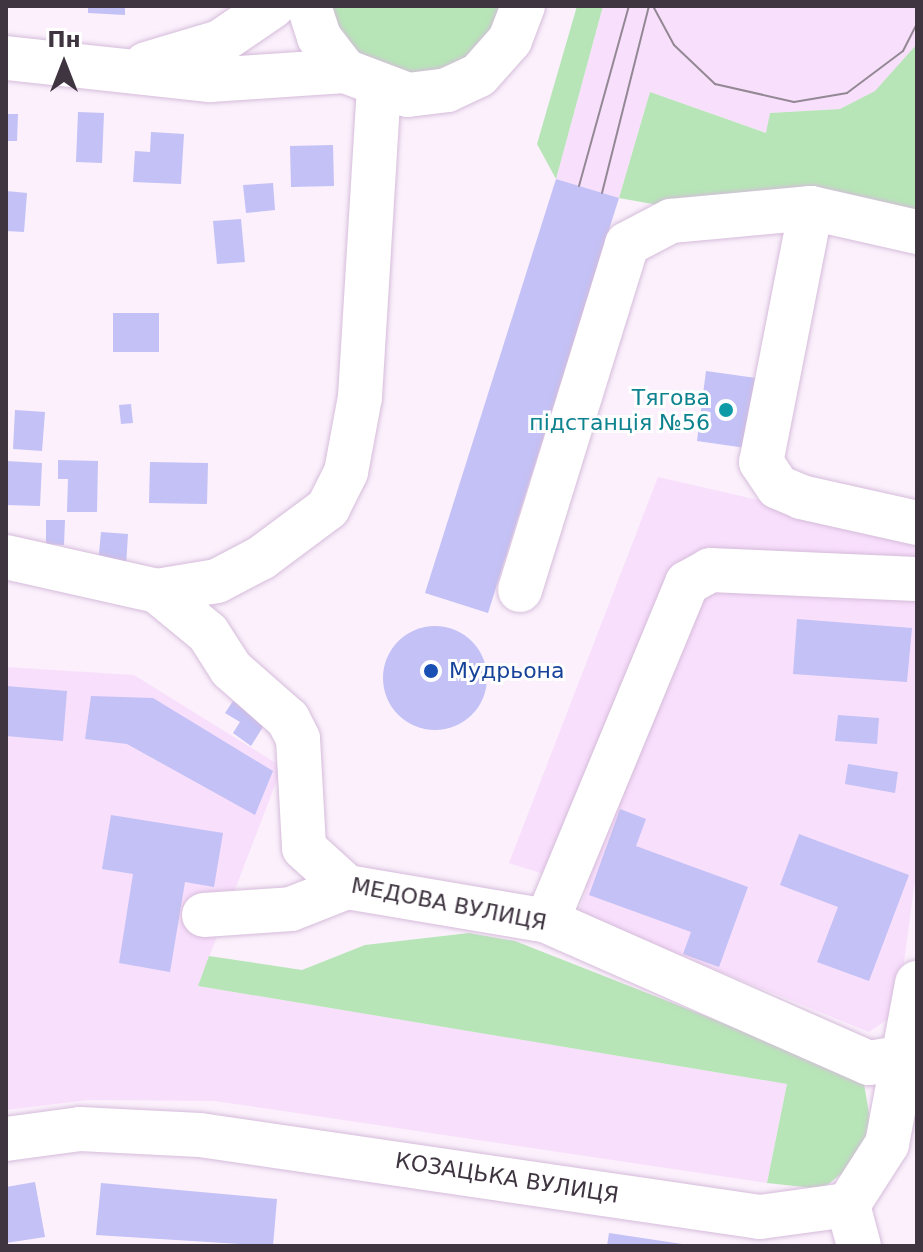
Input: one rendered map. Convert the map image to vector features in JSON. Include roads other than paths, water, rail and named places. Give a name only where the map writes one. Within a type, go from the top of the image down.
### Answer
[{"type":"street","points":[[134,68],[220,42],[273,6]]},
{"type":"street","points":[[157,591],[217,581],[261,558],[328,508],[346,472],[360,397],[362,80],[319,37],[309,6]]},
{"type":"street","points":[[6,58],[134,68],[210,80],[362,80],[424,95],[463,85],[504,51],[523,6]]},
{"type":"street","points":[[520,590],[627,244],[647,228],[671,221],[811,208],[917,232]]},
{"type":"street","points":[[811,208],[761,462],[778,487],[801,497],[917,523]]},
{"type":"street","name":"МЕДОВА ВУЛИЦЯ","points":[[6,557],[118,576],[157,591],[288,719],[298,739],[304,848],[347,887],[547,921],[869,1063],[912,1057]]},
{"type":"street","points":[[547,921],[687,583],[710,570],[917,579]]},
{"type":"street","points":[[204,915],[291,909],[347,887]]},
{"type":"street","points":[[912,1057],[917,983]]},
{"type":"street","name":"КОЗАЦЬКА ВУЛИЦЯ","points":[[6,1139],[80,1129],[200,1135],[760,1217],[853,1226],[887,1144],[912,1057]]},
{"type":"tram line","points":[[579,186],[629,6]]},
{"type":"tram line","points":[[602,193],[649,6]]},
{"type":"tram line","points":[[653,6],[674,45],[715,84],[794,102],[847,93],[903,51],[917,24]]},
{"type":"place","name":"Тягова підстанція №56","points":[[726,410]]},
{"type":"place","name":"Мудрьона","points":[[431,671]]}]
